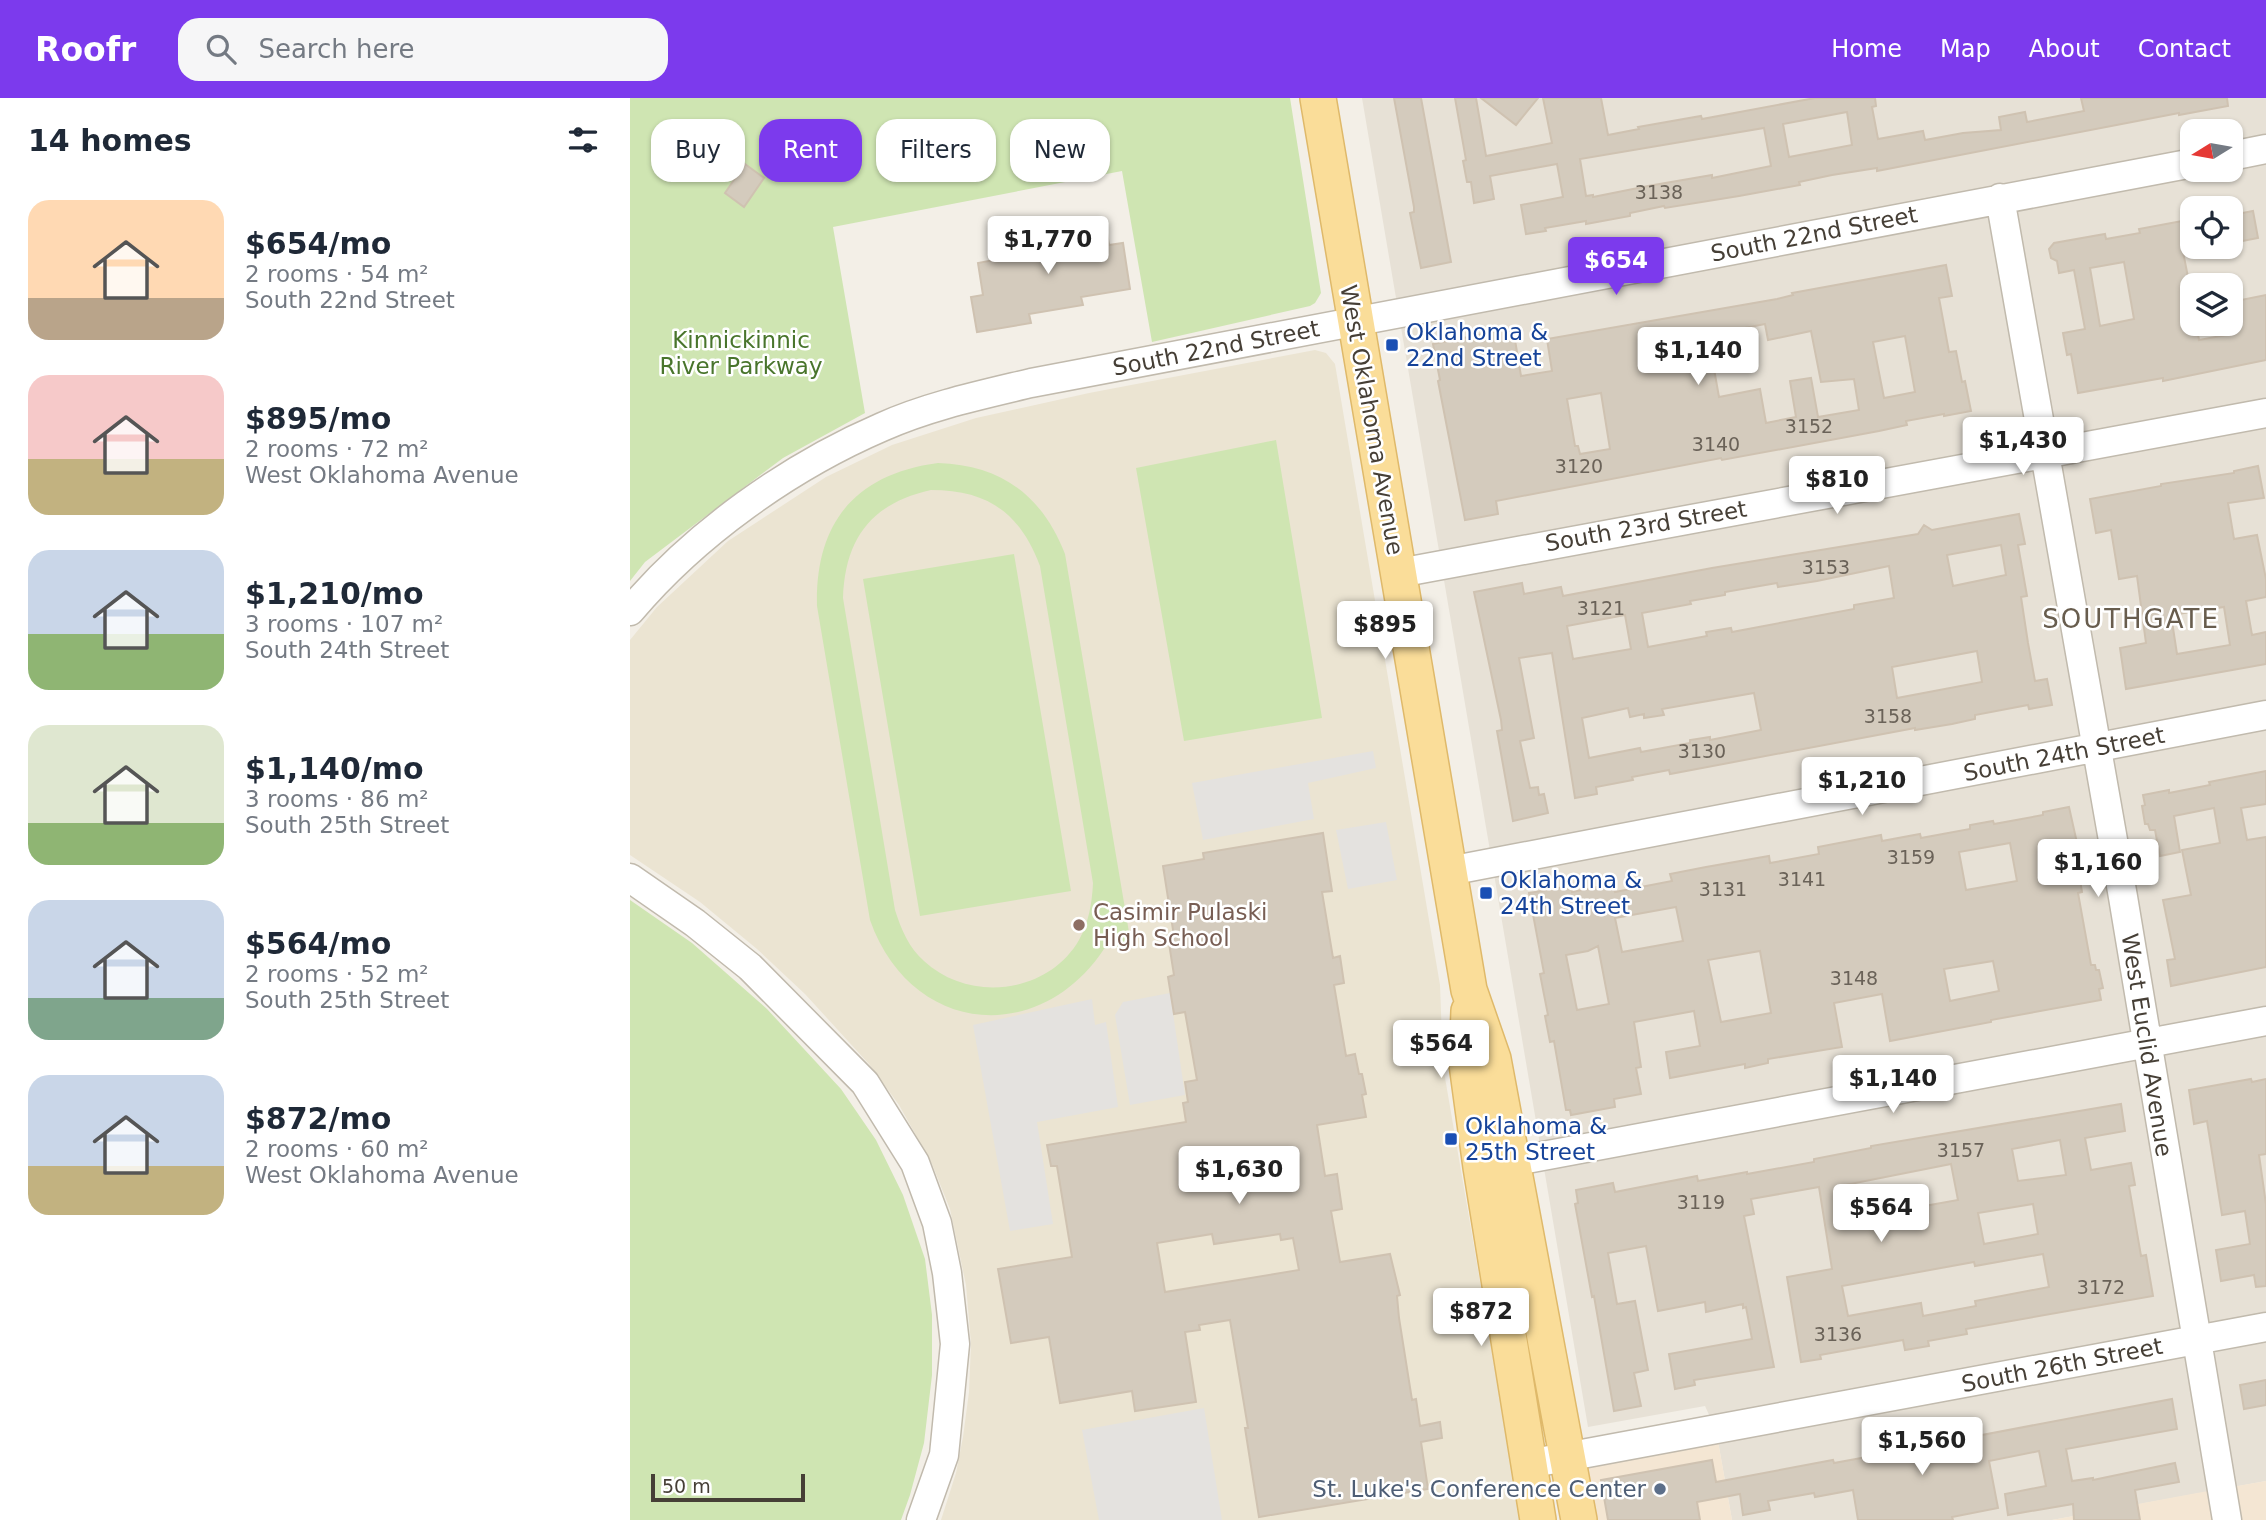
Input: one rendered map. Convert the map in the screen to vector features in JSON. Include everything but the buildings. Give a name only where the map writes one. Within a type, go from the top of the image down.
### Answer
[{"type":"main road","name":"West Oklahoma Avenue","points":[[1318,98],[1469,990],[1467,1065],[1496,1165],[1569,1457],[1580,1520]]},
{"type":"main road","name":"West Oklahoma Avenue","points":[[1496,1165],[1528,1464],[1538,1520]]},
{"type":"street","points":[[2244,153],[2266,149]]},
{"type":"street","name":"South 22nd Street","points":[[630,611],[651,586],[720,523],[815,461],[883,426],[968,398],[1031,383],[2180,165]]},
{"type":"street","name":"West Euclid Avenue","points":[[2000,198],[2227,1520]]},
{"type":"street","name":"South 23rd Street","points":[[1399,573],[2266,413]]},
{"type":"street","name":"South 24th Street","points":[[1449,871],[2266,715]]},
{"type":"street","points":[[630,878],[695,923],[750,967],[865,1083],[915,1163],[937,1223],[947,1273],[955,1344],[944,1455],[921,1520]]},
{"type":"street","points":[[1496,1165],[2266,1021]]},
{"type":"street","name":"South 26th Street","points":[[1528,1464],[2266,1327]]},
{"type":"shaded area","points":[[1362,98],[2266,98],[2266,1481],[2052,1520],[1732,1520],[1716,1430],[1705,1406],[1588,1427]]},
{"type":"shaded area","name":"Casimir Pulaski High School","points":[[1315,350],[1326,353],[1335,364],[1440,985],[1443,1066],[1521,1520],[941,1520],[956,1473],[963,1437],[969,1392],[971,1344],[966,1285],[950,1209],[932,1164],[899,1105],[869,1064],[805,994],[757,949],[700,902],[630,855],[630,640],[657,607],[728,541],[826,477],[892,445],[976,418],[1089,393]]},
{"type":"shaded area","points":[[1373,751],[1376,768],[1308,783],[1314,819],[1203,840],[1192,783]]},
{"type":"shaded area","points":[[1386,822],[1397,880],[1348,889],[1336,830]]},
{"type":"shaded area","points":[[1170,993],[1185,1095],[1130,1105],[1115,1015],[1123,1002]]},
{"type":"shaded area","points":[[1092,999],[1095,1025],[1106,1022],[1118,1107],[1037,1122],[1053,1224],[1010,1231],[973,1025]]},
{"type":"shaded area","points":[[1204,1408],[1222,1520],[1099,1520],[1082,1430]]},
{"type":"shaded area","points":[[1716,1430],[1732,1520],[1579,1520],[1569,1457]]},
{"type":"shaded area","points":[[2266,1481],[2266,1520],[2052,1520],[2197,1493]]},
{"type":"green space","name":"Kinnickinnic River Parkway","points":[[630,98],[1290,98],[1321,293],[1315,303],[1152,342],[1122,171],[1110,173],[1110,119],[1010,119],[1010,182],[1065,182],[833,227],[865,413],[783,458],[645,562],[630,581]]},
{"type":"green space","points":[[1276,440],[1322,718],[1184,741],[1136,468]]},
{"type":"green space","points":[[938,463],[961,465],[1000,477],[1016,487],[1044,515],[1065,554],[1131,944],[1104,949],[1077,981],[1045,1002],[1012,1013],[977,1014],[944,1005],[914,987],[889,958],[870,920],[817,606],[818,576],[823,550],[833,527],[846,508],[863,491],[884,478]],"holes":[[[931,490],[969,494],[999,508],[1023,532],[1040,566],[1093,883],[1085,926],[1079,940],[1065,958],[1048,972],[1007,986],[985,987],[963,983],[942,974],[919,956],[903,931],[895,910],[843,598],[849,558],[856,541],[878,514],[910,496]]]},
{"type":"green space","points":[[1014,554],[1071,891],[920,916],[863,579]]},
{"type":"green space","points":[[630,900],[692,943],[767,1009],[841,1089],[876,1140],[903,1195],[925,1259],[932,1315],[932,1375],[924,1443],[901,1520],[630,1520]]},
{"type":"place","name":"Oklahoma & 22nd Street","points":[[1392,345]]},
{"type":"place","name":"Oklahoma & 24th Street","points":[[1486,893]]},
{"type":"place","name":"Casimir Pulaski High School","points":[[1079,925]]},
{"type":"place","name":"Oklahoma & 25th Street","points":[[1451,1139]]},
{"type":"place","name":"St. Luke's Conference Center","points":[[1660,1489]]},
{"type":"district","name":"SOUTHGATE","points":[[2131,619]]}]
